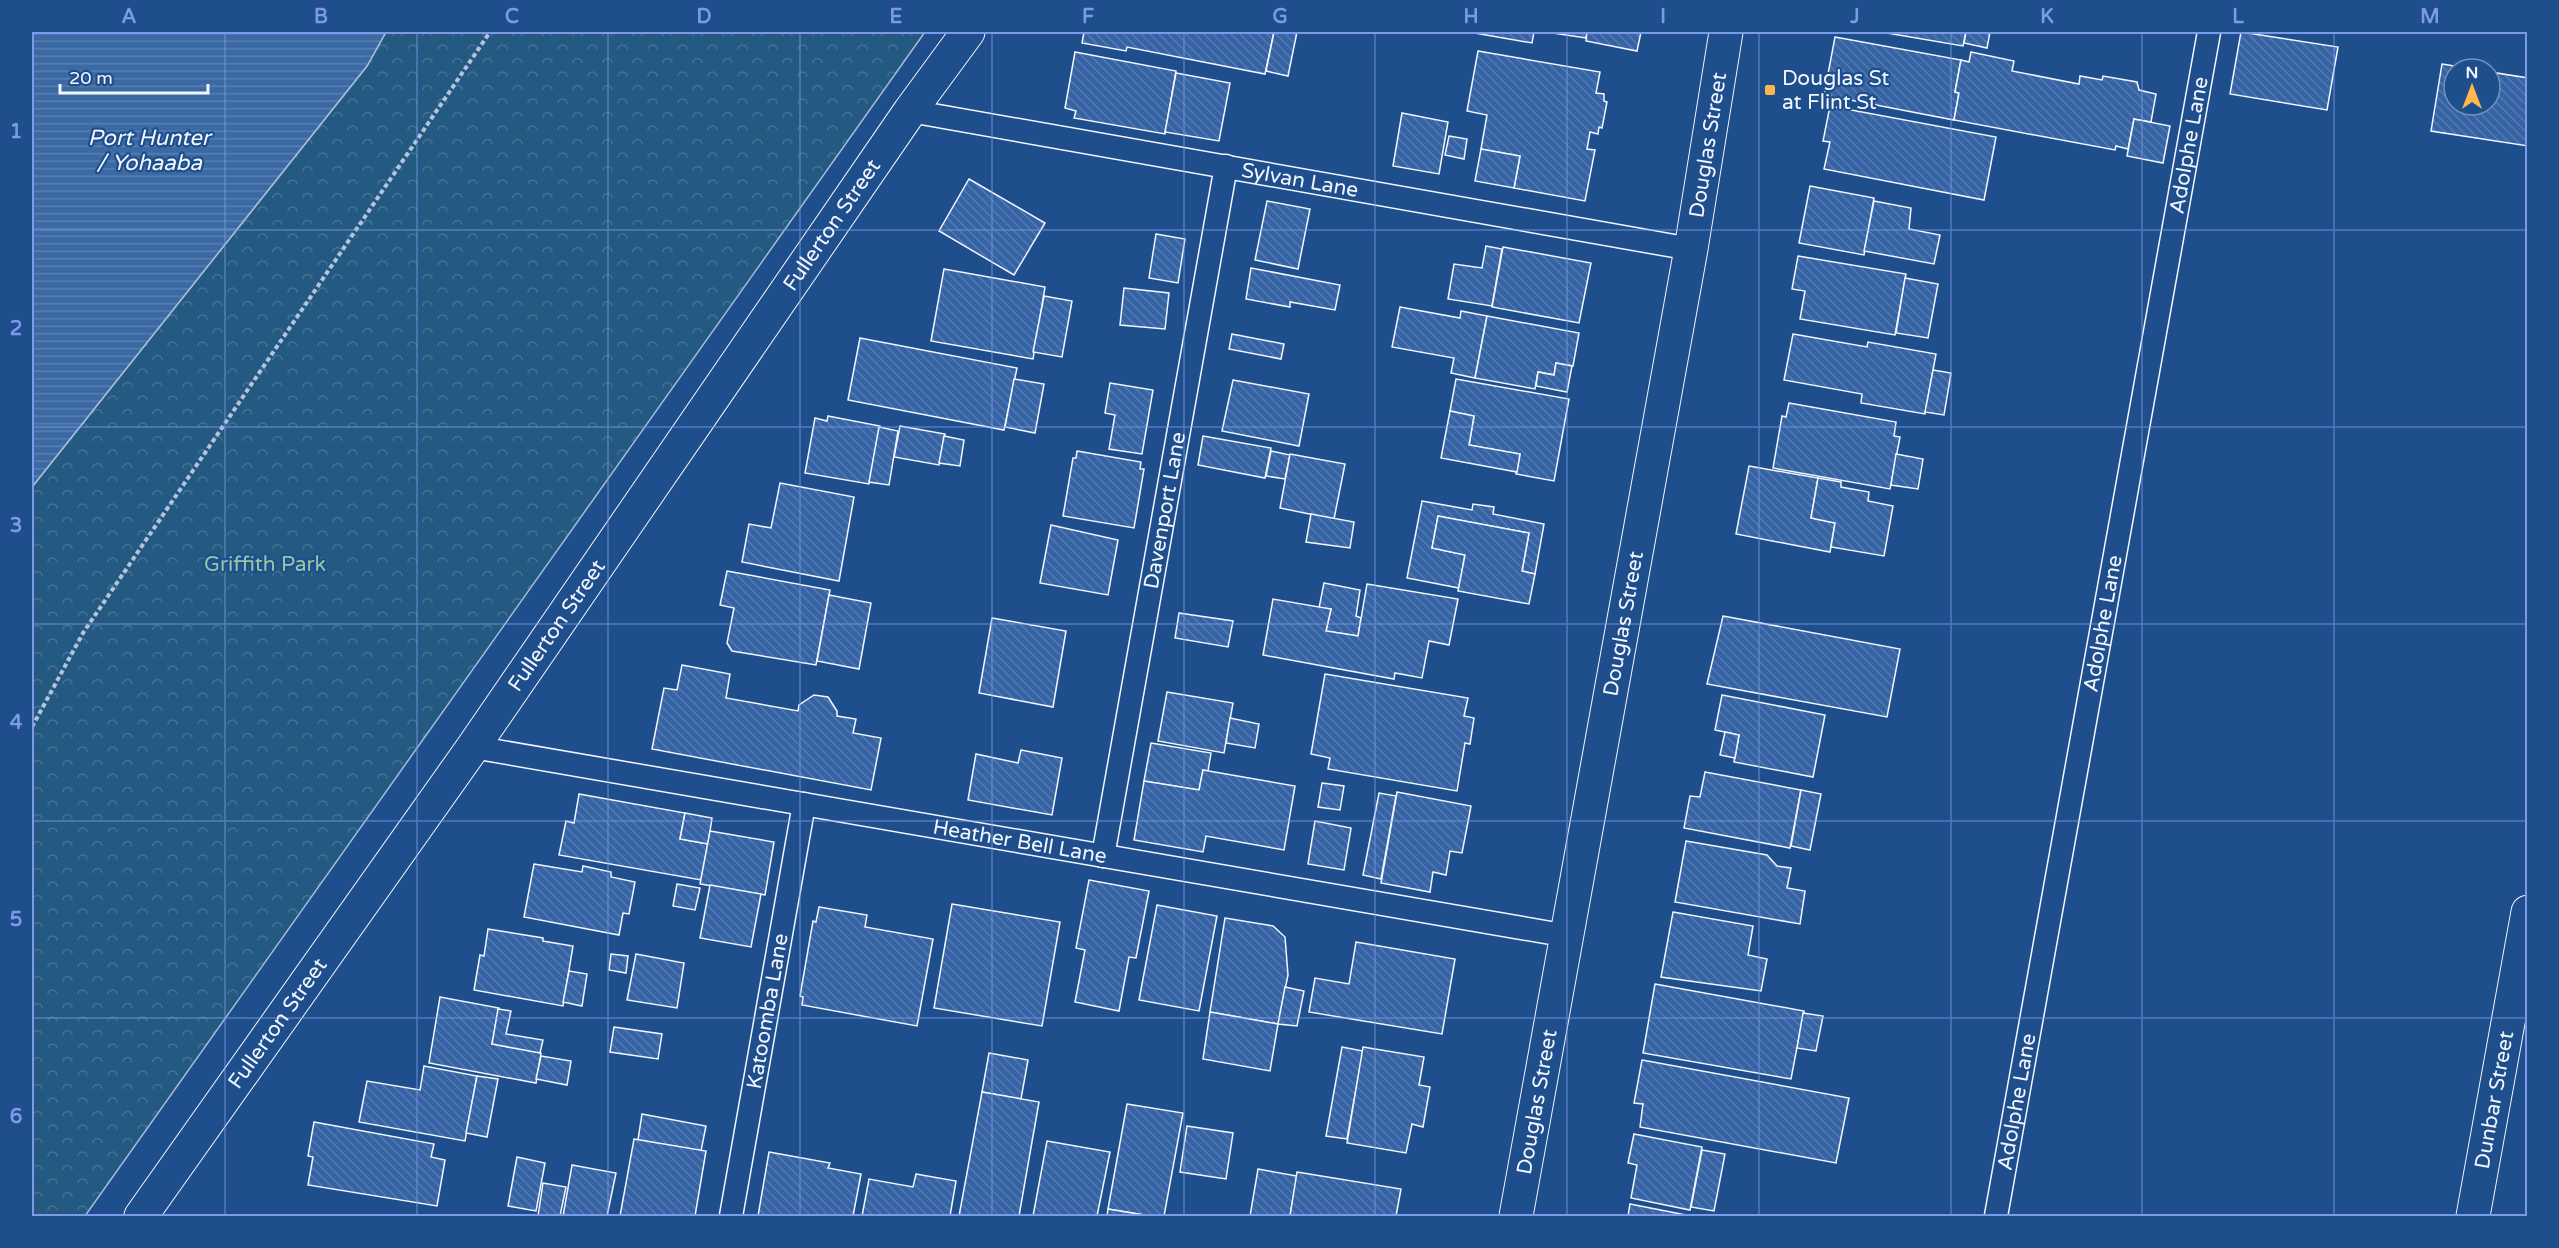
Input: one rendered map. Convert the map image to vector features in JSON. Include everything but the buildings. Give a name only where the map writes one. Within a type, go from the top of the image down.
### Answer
[{"type":"street","name":"Fullerton Street","points":[[141,1216],[473,747],[910,111],[968,32]]},
{"type":"street","name":"Douglas Street","points":[[1516,1216],[1691,249],[1726,32]]},
{"type":"street","name":"Dunbar Street","points":[[2473,1216],[2528,912]]},
{"type":"lane","name":"Adolphe Lane","points":[[1996,1216],[2209,32]]},
{"type":"lane","name":"Sylvan Lane","points":[[910,111],[1691,249]]},
{"type":"lane","name":"Davenport Lane","points":[[1103,856],[1226,166]]},
{"type":"lane","name":"Heather Bell Lane","points":[[473,747],[1568,936]]},
{"type":"lane","name":"Katoomba Lane","points":[[731,1216],[804,804]]},
{"type":"path","points":[[32,727],[83,633],[490,32]]},
{"type":"green space","name":"Griffith Park","points":[[386,32],[925,32],[85,1216],[32,1216],[32,487],[367,66]]},
{"type":"water","name":"Port Hunter / Yohaaba","points":[[32,32],[386,32],[367,66],[32,487]]},
{"type":"place","name":"Douglas St at Flint St","points":[[1770,90]]}]
